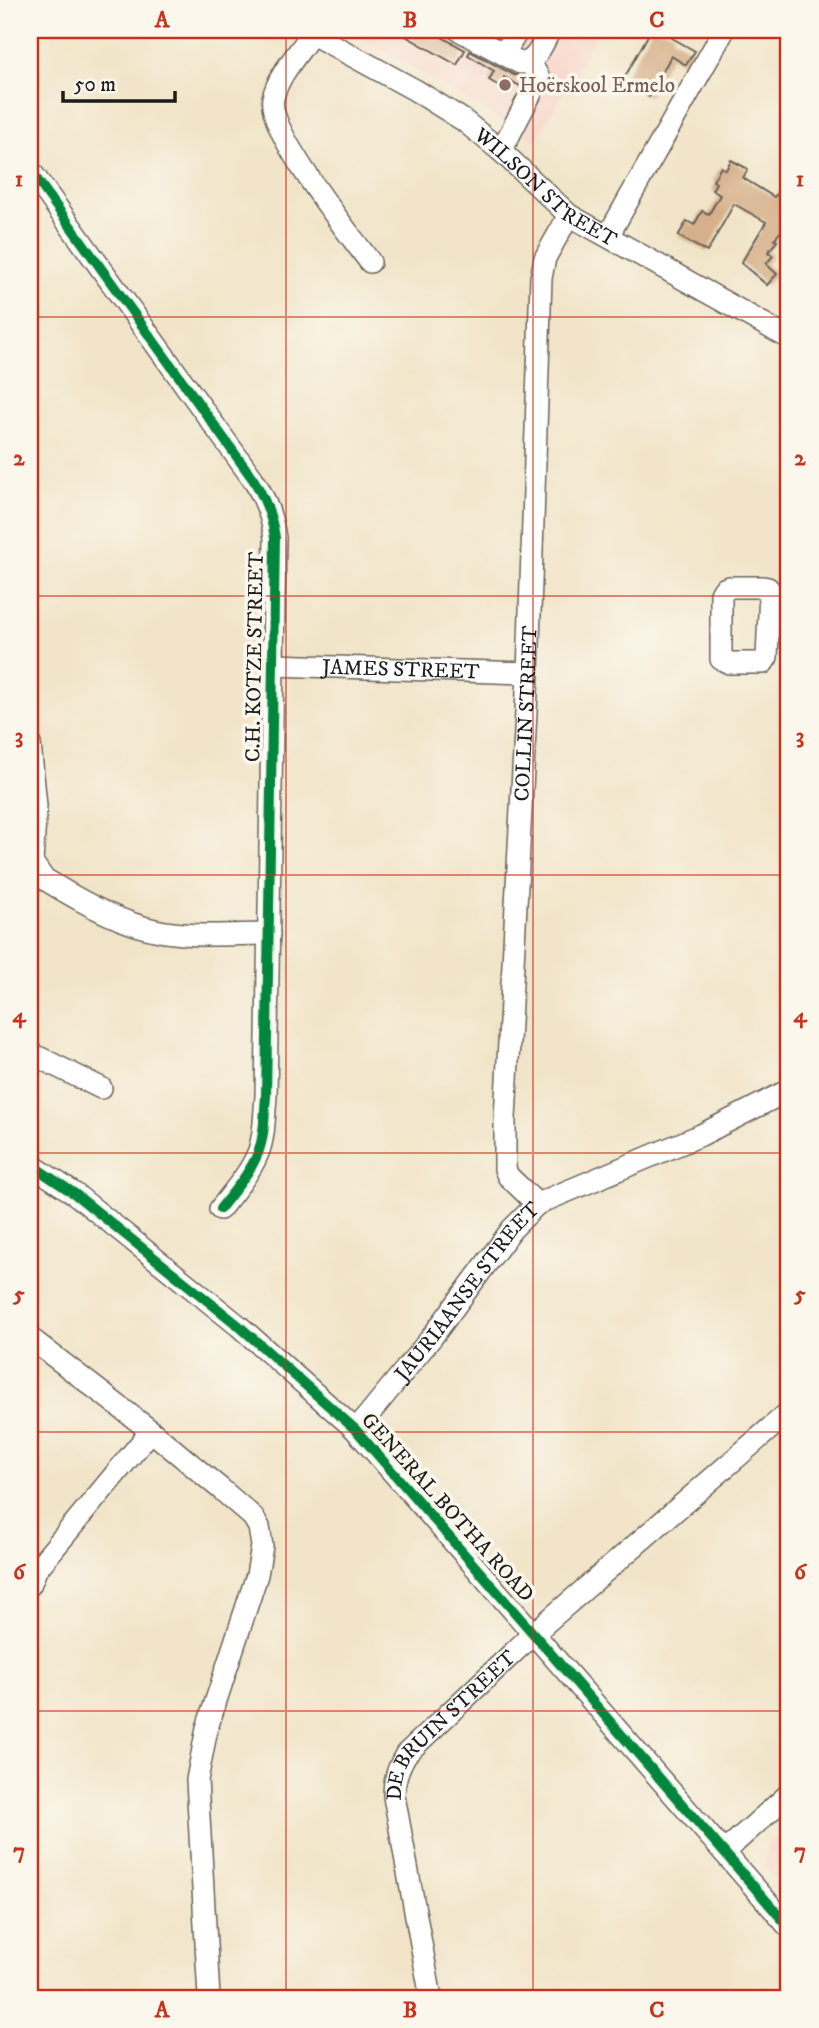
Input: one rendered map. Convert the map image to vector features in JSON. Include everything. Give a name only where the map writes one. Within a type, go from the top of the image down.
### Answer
[{"type":"street","points":[[459,30],[520,63],[530,62]]},
{"type":"street","points":[[504,54],[518,30]]},
{"type":"street","points":[[530,62],[550,30]]},
{"type":"street","points":[[608,236],[724,30]]},
{"type":"street","points":[[308,32],[278,83],[272,99],[273,113],[292,153],[369,262]]},
{"type":"street","name":"WILSON STREET","points":[[308,32],[445,108],[485,136],[569,215],[789,338]]},
{"type":"street","points":[[501,151],[539,78],[530,62]]},
{"type":"street","name":"C.H. KOTZE STREET","points":[[30,170],[262,494],[273,523],[275,538],[266,1097],[258,1153],[220,1209]]},
{"type":"street","name":"COLLIN STREET","points":[[537,1205],[509,1177],[504,1160],[528,673],[541,278],[545,258],[569,215]]},
{"type":"street","name":"JAMES STREET","points":[[273,665],[528,673]]},
{"type":"street","points":[[30,744],[36,806],[31,864],[43,878],[134,924],[153,930],[178,934],[269,934]]},
{"type":"street","points":[[30,1053],[101,1088]]},
{"type":"street","name":"JAURIAANSE STREET","points":[[356,1430],[432,1337],[513,1228],[537,1205],[701,1135],[789,1090]]},
{"type":"street","name":"GENERAL BOTHA ROAD","points":[[30,1164],[75,1194],[228,1318],[356,1430],[789,1927]]},
{"type":"street","points":[[30,1338],[151,1431],[253,1517],[259,1527],[262,1546],[257,1575],[206,1728],[197,1780],[209,1998]]},
{"type":"street","name":"DE BRUIN STREET","points":[[431,1998],[394,1796],[394,1781],[406,1754],[534,1633],[789,1412]]},
{"type":"street","points":[[32,1574],[151,1431]]},
{"type":"street","points":[[724,1852],[789,1794]]},
{"type":"shaded area","name":"Hoërskool Ermelo","points":[[348,30],[599,30],[536,141]]},
{"type":"shaded area","points":[[789,1826],[789,1895],[765,1867],[768,1845]]},
{"type":"building","points":[[395,30],[429,30],[465,50],[457,65]]},
{"type":"building","points":[[651,30],[667,30],[674,35],[672,38],[695,51],[686,65],[671,56],[649,97],[622,82]]},
{"type":"building","points":[[470,51],[514,75],[523,76],[520,86],[504,77],[499,86],[489,80],[494,71],[468,55]]},
{"type":"building","points":[[731,160],[748,169],[743,178],[774,197],[789,182],[789,223],[774,239],[777,241],[768,252],[773,256],[766,264],[777,274],[767,285],[741,263],[766,222],[734,204],[707,252],[678,236],[687,221],[694,225],[702,211],[709,214],[720,195],[712,190],[716,183],[713,181],[721,167],[726,170]]},
{"type":"cycle path","points":[[30,170],[253,479],[267,507],[274,530],[264,1125],[255,1160],[220,1209]]},
{"type":"cycle path","points":[[30,1164],[75,1194],[239,1326],[356,1430],[789,1927]]},
{"type":"place","name":"Hoërskool Ermelo","points":[[505,85]]}]
